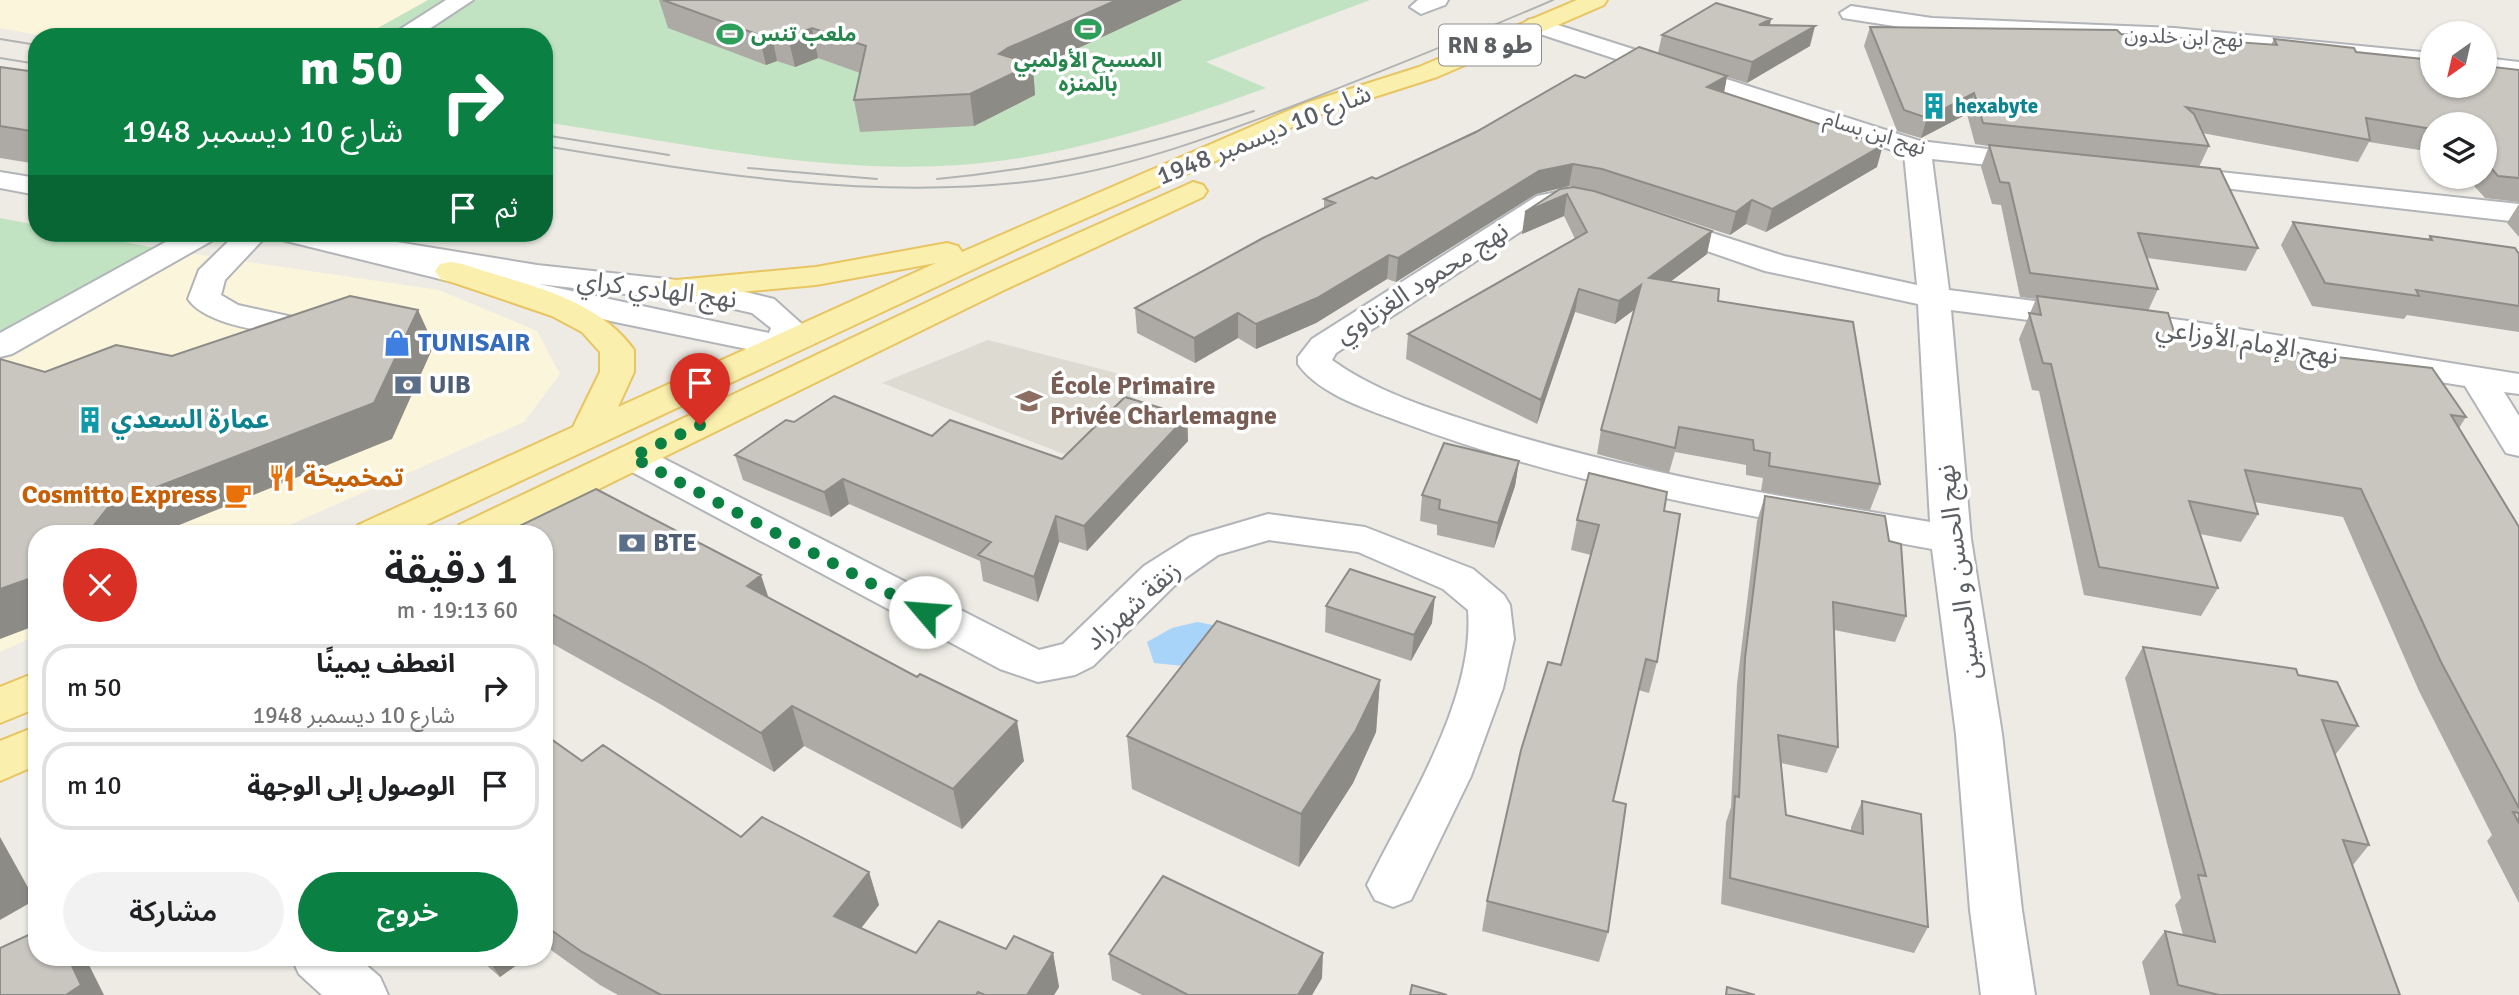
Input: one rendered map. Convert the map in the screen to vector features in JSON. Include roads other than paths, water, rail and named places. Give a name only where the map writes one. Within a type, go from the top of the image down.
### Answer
[{"type":"main road","name":"RN 8 طو","points":[[1383,86],[1428,72],[1595,0]]},
{"type":"main road","name":"شارع 10 ديسمبر 1948","points":[[391,525],[1021,236],[1315,108],[1383,86]]},
{"type":"main road","name":"شارع 10 ديسمبر 1948","points":[[492,525],[991,284],[1344,121],[1383,86]]},
{"type":"main road","points":[[666,289],[855,271],[1021,236]]},
{"type":"main road","points":[[451,271],[563,309],[594,325],[617,350],[617,372],[588,434]]},
{"type":"main road","points":[[767,392],[778,366],[781,346],[841,357]]},
{"type":"main road","points":[[0,762],[28,748]]},
{"type":"street","points":[[415,28],[462,0]]},
{"type":"street","name":"نهج ابن خلدون","points":[[1851,13],[1932,25],[2019,20],[2420,59]]},
{"type":"street","name":"نهج ابن بسام","points":[[1536,25],[1917,149],[2068,165]]},
{"type":"street","points":[[2497,66],[2519,69]]},
{"type":"street","name":"نهج الحسن و الحسين","points":[[1917,149],[1934,298],[1951,539],[1979,734],[1996,910],[2008,995]]},
{"type":"street","points":[[2151,173],[2519,212]]},
{"type":"street","points":[[0,180],[28,185]]},
{"type":"street","name":"نهج محمود الغزناوي","points":[[1934,298],[1776,264],[1610,208],[1570,198],[1548,202],[1324,346],[1315,357],[1315,364],[1338,379],[1421,417],[1536,456],[1733,501],[1951,539]]},
{"type":"street","points":[[0,347],[188,242]]},
{"type":"street","points":[[245,242],[210,277],[204,299],[227,312],[299,328]]},
{"type":"street","name":"نهج الهادي كراي","points":[[330,242],[615,312],[781,346],[788,326],[763,306],[713,294],[537,274],[343,242]]},
{"type":"street","name":"نهج الإمام الأوزاعي","points":[[1934,298],[2188,331],[2519,384]]},
{"type":"street","points":[[2477,379],[2519,445]]},
{"type":"street","name":"زنقة شهرزاد","points":[[632,457],[825,561],[1015,658],[1038,666],[1059,664],[1078,655],[1159,576],[1204,546],[1268,527],[1366,540],[1458,579],[1489,605],[1492,639],[1481,688],[1447,776],[1393,885]]},
{"type":"street","points":[[328,966],[361,995]]},
{"type":"water","points":[[1197,622],[1218,626],[1194,667],[1154,663],[1147,642],[1172,628]]},
{"type":"tram line","points":[[553,147],[727,174],[850,186],[911,188],[1034,181],[1133,161],[1198,141],[1358,80],[1553,0]]},
{"type":"tram line","points":[[0,39],[28,44]]},
{"type":"tram line","points":[[0,58],[28,63]]},
{"type":"tram line","points":[[937,179],[1018,169],[1097,154],[1176,135],[1254,111]]},
{"type":"tram line","points":[[553,136],[669,155]]},
{"type":"tram line","points":[[748,168],[877,179]]},
{"type":"place","name":"المسبح الأولمبي بالمنزه","points":[[1088,29]]},
{"type":"place","name":"ملعب تنس","points":[[730,34]]},
{"type":"place","name":"hexabyte","points":[[1934,106]]},
{"type":"place","name":"TUNISAIR","points":[[397,343]]},
{"type":"place","name":"UIB","points":[[408,385]]},
{"type":"place","name":"École Primaire Privée Charlemagne","points":[[1029,401]]},
{"type":"place","name":"عمارة السعدي","points":[[90,420]]},
{"type":"place","name":"تمخميخة","points":[[282,478]]},
{"type":"place","name":"Cosmitto Express","points":[[238,495]]},
{"type":"place","name":"BTE","points":[[632,543]]}]
